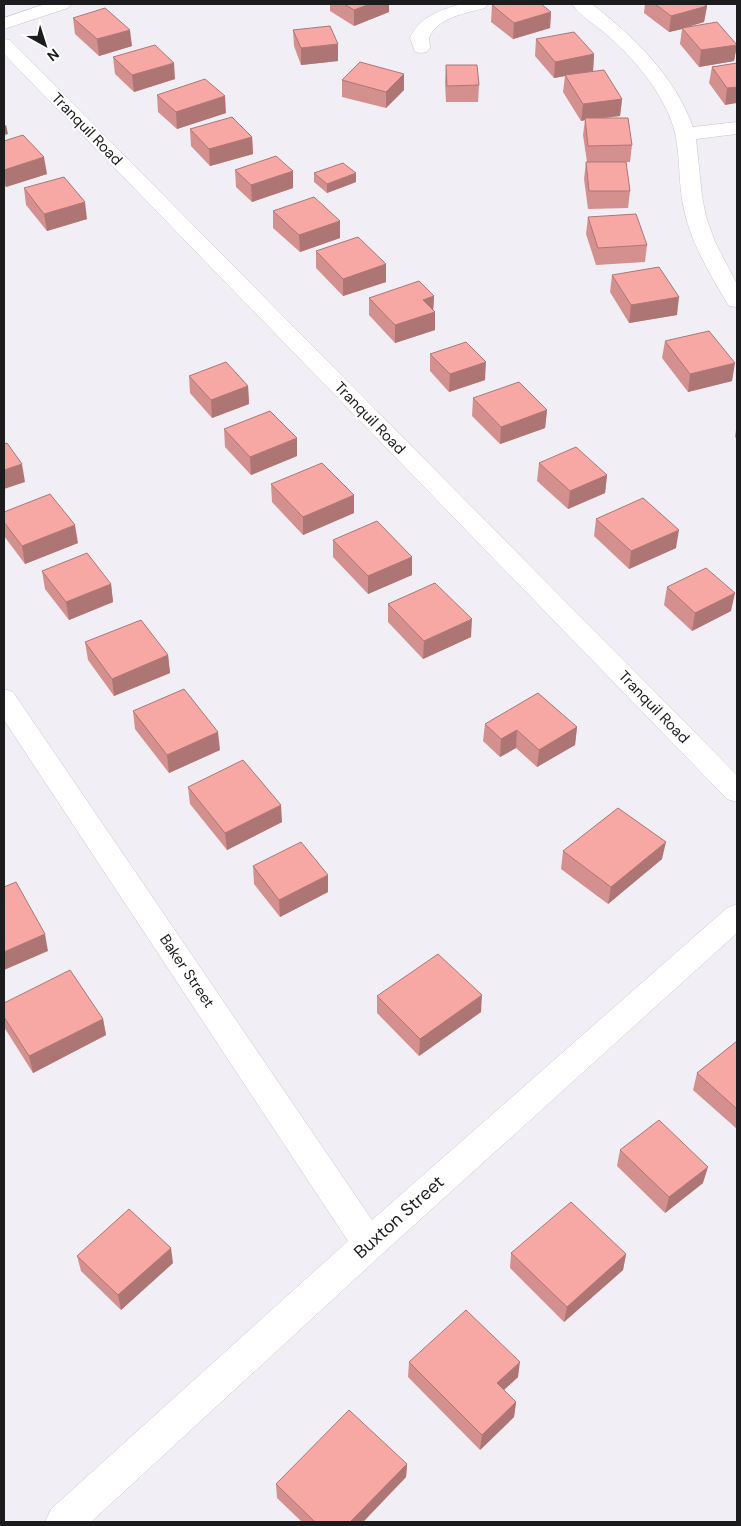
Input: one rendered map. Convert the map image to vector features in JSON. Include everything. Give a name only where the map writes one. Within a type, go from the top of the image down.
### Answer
[{"type":"street","points":[[4,24],[62,4]]},
{"type":"street","points":[[420,48],[418,41],[420,31],[429,22],[479,4]]},
{"type":"street","points":[[581,4],[630,45],[653,72],[672,101],[686,134],[689,147],[693,206],[704,239],[720,274],[737,301]]},
{"type":"street","name":"Tranquil Road","points":[[4,44],[737,792]]},
{"type":"street","points":[[686,134],[737,128]]},
{"type":"street","name":"Baker Street","points":[[4,699],[306,1148],[368,1244]]},
{"type":"street","name":"Buxton Street","points":[[64,1522],[368,1244],[737,916]]},
{"type":"building","points":[[344,4],[370,4],[354,10]]},
{"type":"building","points":[[541,4],[551,12],[514,23],[492,5]]},
{"type":"building","points":[[655,4],[703,4],[707,6],[671,16]]},
{"type":"building","points":[[105,8],[130,30],[97,39],[73,18]]},
{"type":"building","points":[[717,22],[737,45],[701,50],[682,28]]},
{"type":"building","points":[[330,26],[338,44],[301,48],[293,30]]},
{"type":"building","points":[[574,32],[594,54],[555,62],[536,39]]},
{"type":"building","points":[[155,45],[174,63],[132,75],[113,57]]},
{"type":"building","points":[[360,62],[404,74],[386,92],[342,80]]},
{"type":"building","points":[[737,63],[737,87],[727,88],[712,67]]},
{"type":"building","points":[[446,65],[477,65],[479,85],[447,86]]},
{"type":"building","points":[[604,70],[622,99],[583,104],[565,75]]},
{"type":"building","points":[[205,79],[225,96],[176,112],[157,95]]},
{"type":"building","points":[[232,117],[252,137],[209,149],[190,129]]},
{"type":"building","points":[[585,118],[628,118],[632,145],[588,146]]},
{"type":"building","points":[[23,135],[44,157],[4,170],[4,141]]},
{"type":"building","points":[[276,156],[293,171],[251,185],[235,170]]},
{"type":"building","points":[[586,162],[626,162],[630,191],[589,191]]},
{"type":"building","points":[[343,163],[356,173],[327,184],[314,173]]},
{"type":"building","points":[[64,177],[85,202],[44,214],[24,188]]},
{"type":"building","points":[[314,197],[340,221],[299,235],[273,211]]},
{"type":"building","points":[[636,214],[647,245],[598,248],[588,217]]},
{"type":"building","points":[[358,237],[386,264],[343,279],[316,251]]},
{"type":"building","points":[[659,267],[679,297],[631,305],[612,275]]},
{"type":"building","points":[[419,281],[434,296],[423,300],[435,312],[395,325],[369,298]]},
{"type":"building","points":[[709,331],[735,363],[690,374],[665,341]]},
{"type":"building","points":[[466,342],[486,362],[450,374],[430,354]]},
{"type":"building","points":[[226,362],[248,386],[211,400],[189,376]]},
{"type":"building","points":[[519,382],[547,410],[501,427],[473,398]]},
{"type":"building","points":[[270,411],[297,438],[250,457],[224,429]]},
{"type":"building","points":[[7,443],[22,464],[4,470],[4,444]]},
{"type":"building","points":[[576,447],[607,475],[570,491],[539,463]]},
{"type":"building","points":[[322,463],[354,495],[303,517],[271,484]]},
{"type":"building","points":[[50,494],[75,525],[22,546],[4,522],[4,512]]},
{"type":"building","points":[[643,498],[679,530],[631,551],[596,519]]},
{"type":"building","points":[[377,521],[412,557],[368,576],[333,540]]},
{"type":"building","points":[[87,553],[111,584],[66,602],[42,571]]},
{"type":"building","points":[[706,568],[735,593],[695,613],[667,587]]},
{"type":"building","points":[[435,583],[472,619],[424,641],[388,604]]},
{"type":"building","points":[[141,620],[168,655],[112,679],[85,642]]},
{"type":"building","points":[[184,689],[218,732],[167,755],[133,711]]},
{"type":"building","points":[[538,693],[577,727],[539,750],[517,730],[501,739],[485,724]]},
{"type":"building","points":[[243,760],[281,805],[225,833],[188,787]]},
{"type":"building","points":[[618,808],[666,842],[611,887],[563,851]]},
{"type":"building","points":[[301,842],[328,875],[279,900],[253,866]]},
{"type":"building","points":[[16,882],[45,934],[4,952],[4,887]]},
{"type":"building","points":[[438,954],[482,995],[420,1039],[377,996]]},
{"type":"building","points":[[70,970],[103,1019],[29,1056],[4,1017],[4,1003]]},
{"type":"building","points":[[737,1041],[737,1109],[697,1073]]},
{"type":"building","points":[[659,1120],[708,1167],[669,1197],[620,1150]]},
{"type":"building","points":[[571,1202],[626,1254],[567,1307],[511,1253]]},
{"type":"building","points":[[129,1209],[171,1248],[118,1295],[77,1256]]},
{"type":"building","points":[[466,1310],[520,1362],[497,1383],[516,1402],[482,1435],[409,1362]]},
{"type":"building","points":[[349,1410],[407,1464],[350,1522],[315,1522],[276,1484]]}]
